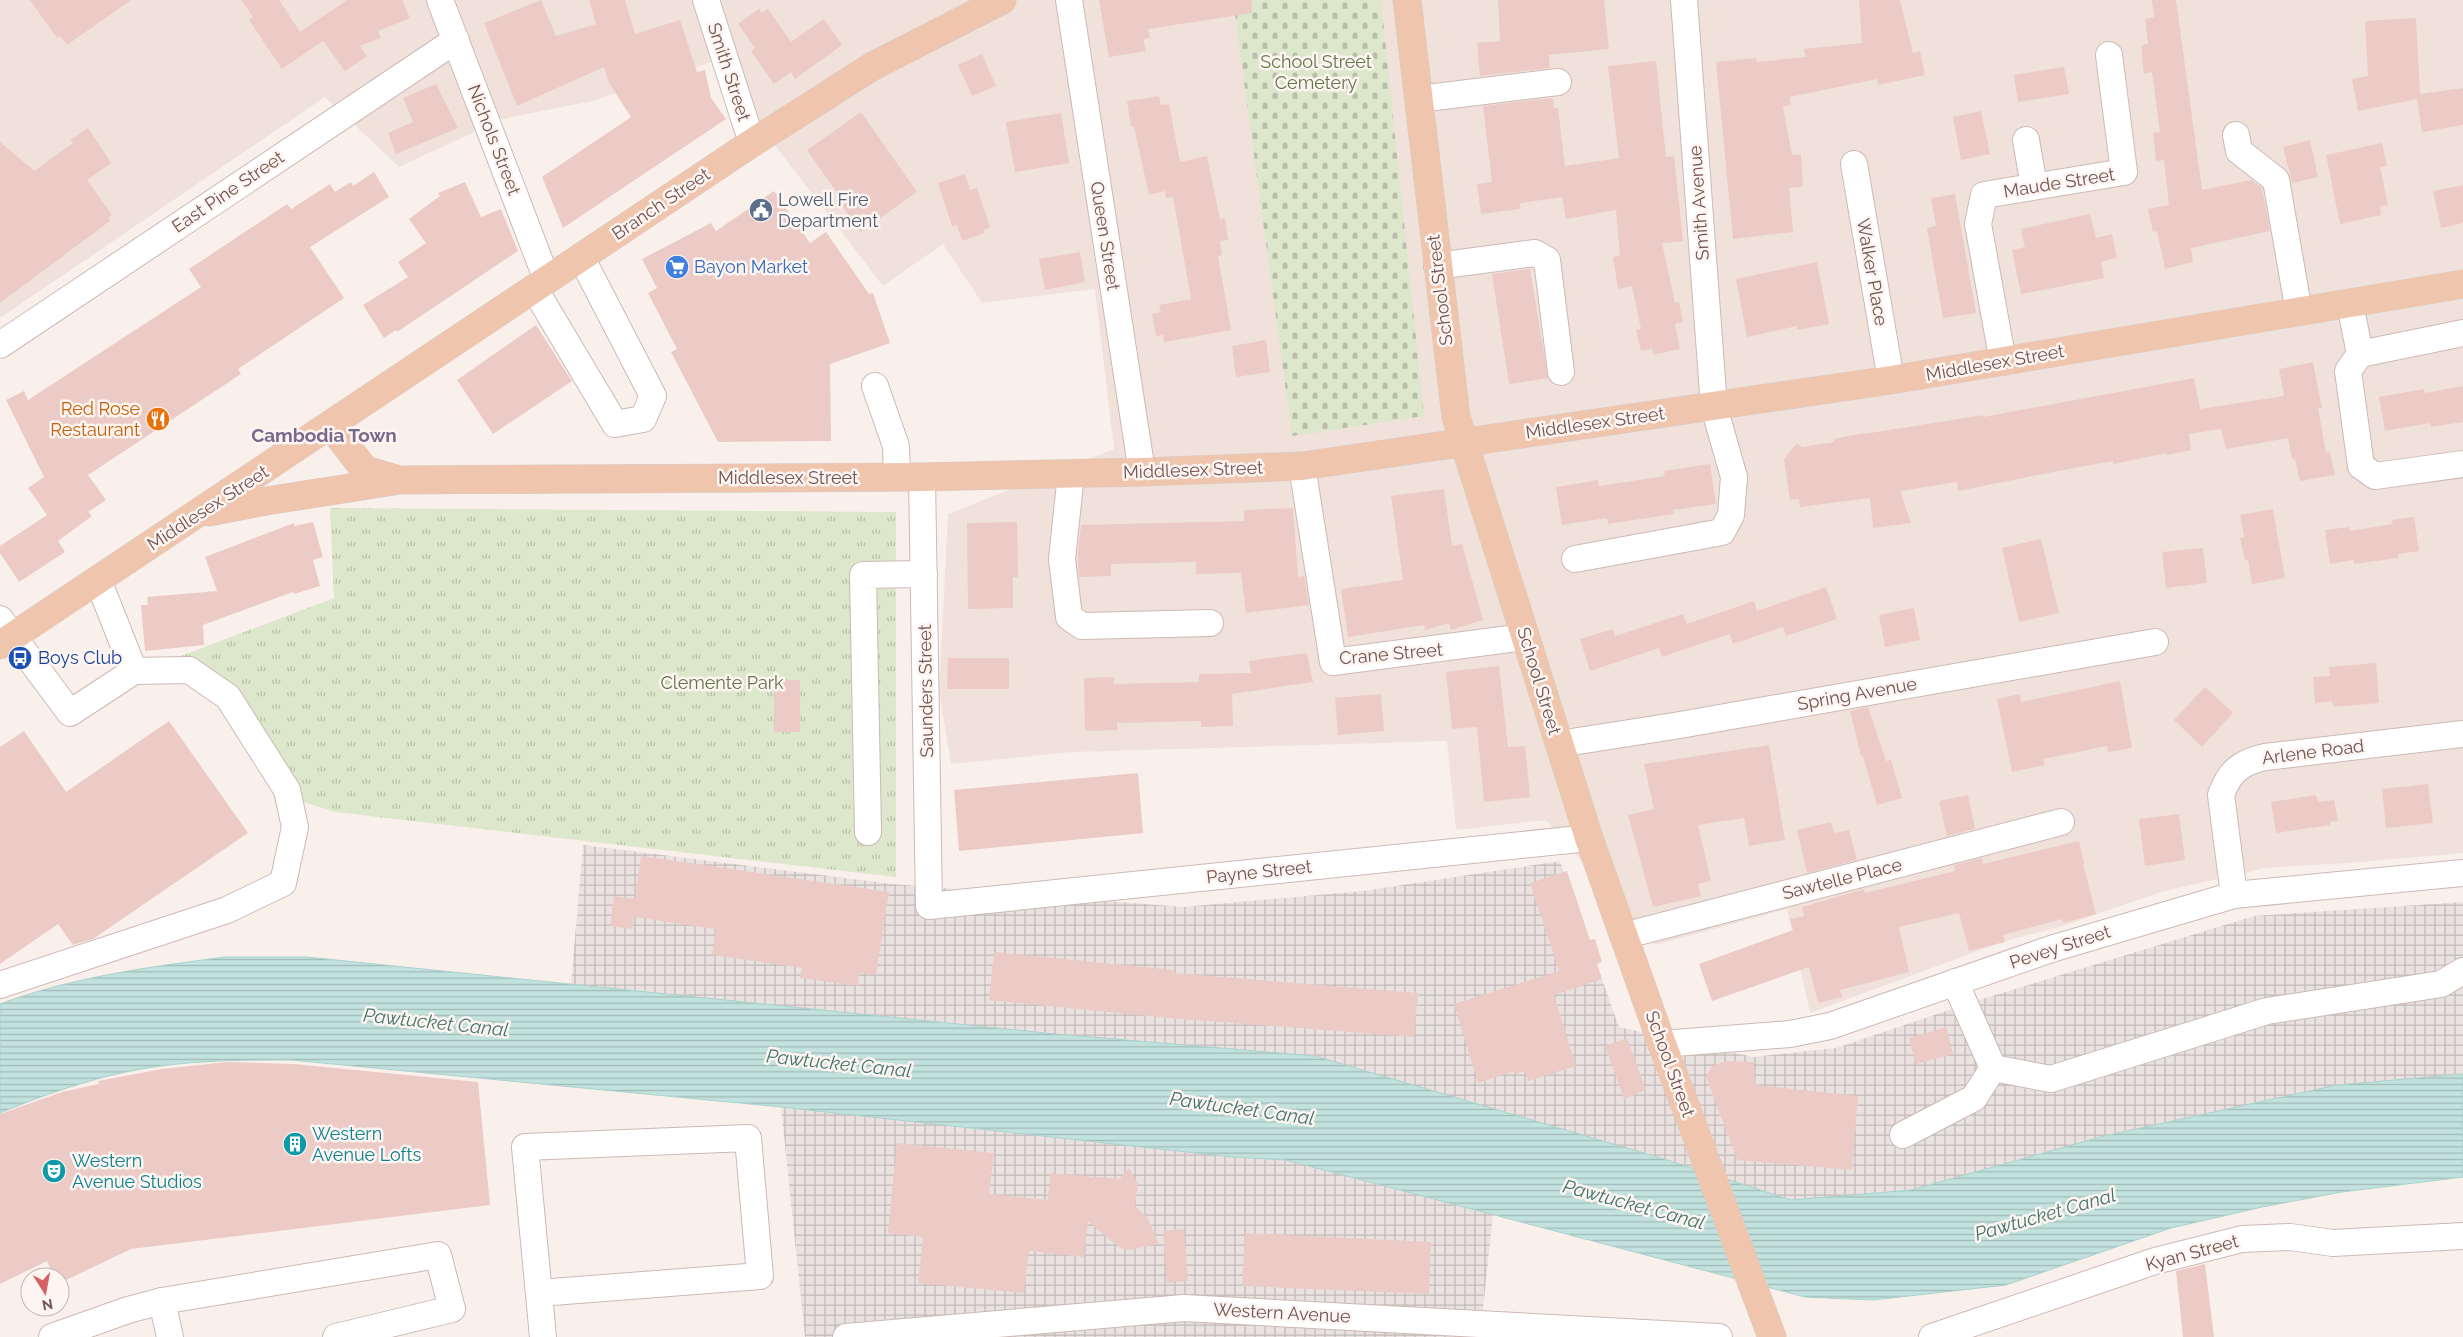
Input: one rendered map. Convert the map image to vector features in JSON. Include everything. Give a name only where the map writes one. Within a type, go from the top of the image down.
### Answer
[{"type":"main road","name":"Branch Street","points":[[330,425],[752,143],[873,66],[1002,0]]},
{"type":"main road","name":"School Street","points":[[1408,0],[1437,266],[1456,417],[1588,838],[1622,936],[1772,1337]]},
{"type":"main road","name":"Middlesex Street","points":[[4,634],[98,580],[330,425],[365,470],[399,480],[909,477],[1071,474],[1302,466],[1891,380],[2463,284]]},
{"type":"main road","points":[[196,515],[266,501],[399,480]]},
{"type":"street","name":"Nichols Street","points":[[440,0],[456,40],[540,284],[615,424],[642,419],[653,396],[581,257]]},
{"type":"street","name":"Smith Street","points":[[706,0],[752,143]]},
{"type":"street","name":"Queen Street","points":[[1069,0],[1142,472]]},
{"type":"street","name":"Smith Avenue","points":[[1574,559],[1722,532],[1731,515],[1734,477],[1714,407],[1684,0]]},
{"type":"street","name":"East Pine Street","points":[[0,345],[456,40]]},
{"type":"street","name":"Maude Street","points":[[2003,362],[1978,224],[1984,195],[2124,172],[2109,55]]},
{"type":"street","points":[[1419,99],[1558,82]]},
{"type":"street","points":[[2236,135],[2239,151],[2276,180],[2299,312]]},
{"type":"street","points":[[2026,140],[2034,186]]},
{"type":"street","name":"Walker Place","points":[[1854,164],[1891,380]]},
{"type":"street","points":[[1437,266],[1535,254],[1548,260],[1561,372]]},
{"type":"street","points":[[2350,304],[2360,354]]},
{"type":"street","points":[[2463,333],[2360,354],[2348,371],[2361,466],[2375,476],[2463,464]]},
{"type":"street","name":"Saunders Street","points":[[874,386],[909,477],[924,574],[929,906]]},
{"type":"street","name":"Crane Street","points":[[1302,466],[1333,662],[1525,637]]},
{"type":"street","points":[[1071,474],[1062,559],[1069,617],[1082,626],[1210,623]]},
{"type":"street","points":[[868,832],[863,575],[924,574]]},
{"type":"street","points":[[98,580],[134,671]]},
{"type":"street","points":[[0,985],[227,910],[283,883],[295,827],[287,790],[228,697],[189,670],[134,671],[70,712],[4,634]]},
{"type":"street","name":"Spring Avenue","points":[[1559,744],[1674,726],[2155,642]]},
{"type":"street","name":"Arlene Road","points":[[2234,894],[2221,795],[2226,780],[2236,768],[2250,760],[2265,757],[2463,734]]},
{"type":"street","name":"Sawtelle Place","points":[[1622,936],[2061,822]]},
{"type":"street","name":"Payne Street","points":[[929,906],[1588,838]]},
{"type":"street","name":"Pevey Street","points":[[1662,1044],[1790,1034],[1830,1026],[2051,949],[2234,894],[2463,873]]},
{"type":"street","points":[[1993,1068],[2051,1079],[2267,1011],[2441,984],[2463,971]]},
{"type":"street","points":[[1955,982],[1993,1068]]},
{"type":"street","points":[[1904,1135],[1974,1098],[1993,1068]]},
{"type":"street","points":[[539,1293],[760,1276],[748,1138],[525,1147],[543,1337]]},
{"type":"street","name":"Kyan Street","points":[[1932,1337],[2154,1261],[2242,1238],[2290,1236],[2333,1243],[2463,1236]]},
{"type":"street","points":[[52,1337],[128,1310],[162,1301],[438,1255],[452,1309],[336,1337]]},
{"type":"street","points":[[162,1301],[170,1337]]},
{"type":"street","name":"Western Avenue","points":[[846,1337],[1184,1308],[1523,1331],[1576,1328],[1719,1337]]},
{"type":"shaded area","points":[[0,0],[2463,0],[2463,853],[2265,868],[2161,892],[2063,926],[2005,941],[1810,1013],[1787,909],[1655,945],[1546,820],[1456,830],[1447,741],[1073,752],[951,764],[939,691],[948,514],[1114,449],[1095,289],[982,303],[943,244],[883,286],[711,62],[592,101],[502,119],[399,167],[325,97],[0,318]]},
{"type":"shaded area","points":[[583,845],[892,884],[1183,907],[1363,891],[1560,861],[1619,1027],[1753,1057],[1836,1048],[1979,1000],[2254,916],[2463,902],[2463,1074],[2337,1085],[2104,1136],[1911,1190],[1791,1200],[1664,1159],[1315,1056],[1055,1034],[571,984]]},
{"type":"shaded area","points":[[781,1107],[1232,1157],[1286,1160],[1493,1215],[1480,1337],[805,1337]]},
{"type":"green space","name":"School Street Cemetery","points":[[1233,0],[1381,0],[1424,416],[1292,436]]},
{"type":"green space","name":"Clemente Park","points":[[330,508],[896,512],[896,877],[335,812],[281,795],[181,656],[334,598]]},
{"type":"water","name":"Pawtucket Canal","points":[[225,957],[307,957],[1055,1034],[1315,1056],[1664,1159],[1791,1200],[1911,1190],[2104,1136],[2337,1085],[2463,1074],[2463,1177],[2342,1192],[2262,1207],[2171,1228],[2006,1285],[1873,1300],[1805,1297],[1286,1160],[1232,1157],[781,1107],[291,1060],[258,1060],[177,1064],[120,1073],[59,1091],[0,1113],[0,1004],[55,987],[111,974]]},
{"type":"building","points":[[30,0],[131,0],[67,45],[60,36],[57,38]]},
{"type":"building","points":[[241,0],[279,0],[300,32],[347,0],[402,0],[410,18],[378,31],[381,38],[360,46],[367,56],[345,71],[323,41],[282,69],[249,20],[253,17]]},
{"type":"building","points":[[541,0],[556,36],[596,24],[589,0],[625,0],[635,34],[680,20],[697,72],[705,70],[711,98],[726,119],[563,228],[542,177],[631,117],[609,83],[604,67],[517,106],[484,23]]},
{"type":"building","points":[[1099,0],[1251,0],[1252,13],[1148,29],[1150,38],[1143,39],[1146,51],[1109,57]]},
{"type":"building","points":[[1498,0],[1604,0],[1609,49],[1549,55],[1550,68],[1480,76],[1477,43],[1500,41]]},
{"type":"building","points":[[1859,0],[1900,0],[1913,53],[1920,51],[1925,75],[1878,85],[1877,79],[1790,97],[1791,105],[1783,107],[1792,155],[1801,154],[1803,187],[1789,188],[1793,232],[1733,239],[1716,62],[1756,58],[1757,62],[1806,57],[1804,49],[1862,43]]},
{"type":"building","points":[[2152,0],[2176,0],[2202,190],[2251,180],[2262,188],[2270,231],[2191,248],[2193,262],[2165,269],[2157,231],[2153,232],[2148,209],[2169,205],[2164,160],[2156,161],[2153,133],[2160,132],[2152,72],[2144,74],[2141,45],[2148,44],[2145,19],[2154,17]]},
{"type":"building","points":[[759,9],[762,13],[768,9],[791,42],[824,19],[842,45],[795,79],[791,72],[774,84],[751,51],[755,48],[738,24]]},
{"type":"building","points":[[2416,18],[2420,94],[2463,88],[2463,125],[2422,132],[2417,99],[2358,111],[2352,79],[2368,76],[2365,21]]},
{"type":"building","points":[[982,54],[996,86],[972,96],[958,65]]},
{"type":"building","points":[[1656,61],[1666,157],[1674,156],[1683,241],[1662,243],[1675,303],[1679,302],[1683,322],[1675,324],[1680,349],[1653,355],[1652,349],[1641,351],[1636,330],[1641,329],[1632,286],[1618,289],[1613,257],[1620,256],[1616,210],[1566,219],[1562,197],[1520,203],[1520,209],[1481,214],[1477,184],[1492,182],[1483,106],[1553,98],[1554,108],[1558,108],[1565,166],[1619,158],[1608,66]]},
{"type":"building","points":[[2064,67],[2069,94],[2018,102],[2014,75]]},
{"type":"building","points":[[436,84],[458,128],[396,154],[388,133],[413,122],[403,98]]},
{"type":"building","points":[[1159,96],[1161,105],[1169,104],[1180,162],[1207,156],[1220,219],[1225,218],[1228,240],[1220,241],[1222,255],[1218,256],[1231,330],[1164,342],[1163,335],[1156,336],[1152,314],[1161,312],[1159,305],[1191,299],[1173,197],[1166,198],[1165,191],[1149,195],[1134,127],[1131,127],[1127,101]]},
{"type":"building","points":[[1981,111],[1990,154],[1961,160],[1953,117]]},
{"type":"building","points":[[861,112],[917,192],[860,232],[842,206],[845,204],[807,150]]},
{"type":"building","points":[[1061,113],[1069,163],[1015,172],[1006,122]]},
{"type":"building","points":[[88,128],[111,163],[87,180],[112,215],[108,218],[110,221],[0,303],[0,142],[34,171],[73,143],[70,140]]},
{"type":"building","points":[[2310,140],[2318,177],[2292,183],[2283,147]]},
{"type":"building","points":[[2382,143],[2387,166],[2380,167],[2388,205],[2380,206],[2381,215],[2340,224],[2326,155]]},
{"type":"building","points":[[374,172],[389,197],[310,247],[344,298],[238,369],[241,374],[88,475],[106,500],[88,512],[92,516],[58,541],[65,552],[19,582],[0,553],[0,546],[47,515],[28,488],[44,477],[6,400],[24,391],[28,400],[201,287],[189,269],[287,204],[291,209],[330,184],[335,192],[351,182],[353,186]]},
{"type":"building","points":[[965,174],[970,190],[977,188],[990,227],[983,230],[985,233],[962,241],[957,225],[952,226],[938,183]]},
{"type":"building","points":[[465,182],[481,217],[501,209],[518,251],[397,332],[396,330],[384,338],[363,305],[408,277],[398,262],[426,243],[409,219],[440,196],[438,193]]},
{"type":"building","points":[[2463,185],[2463,223],[2441,228],[2433,191]]},
{"type":"building","points":[[774,191],[810,243],[826,232],[869,294],[873,293],[890,343],[830,364],[831,441],[718,442],[671,352],[677,349],[648,293],[657,288],[642,259],[711,223],[716,231]]},
{"type":"building","points":[[1955,194],[1976,313],[1943,318],[1927,228],[1936,226],[1931,198]]},
{"type":"building","points":[[2090,214],[2096,238],[2112,234],[2117,258],[2101,262],[2104,278],[2021,294],[2012,250],[2025,247],[2021,229]]},
{"type":"building","points":[[1080,252],[1085,282],[1045,290],[1039,259]]},
{"type":"building","points":[[1817,262],[1829,324],[1797,330],[1797,326],[1747,337],[1736,279]]},
{"type":"building","points":[[1530,269],[1548,378],[1509,384],[1492,274]]},
{"type":"building","points":[[536,325],[572,381],[493,434],[457,380]]},
{"type":"building","points":[[1266,340],[1270,372],[1236,377],[1232,346]]},
{"type":"building","points":[[2313,362],[2322,408],[2318,408],[2326,453],[2330,452],[2335,475],[2300,481],[2295,459],[2292,459],[2288,438],[2226,449],[2221,429],[2189,434],[2191,450],[2167,455],[2167,453],[2113,464],[2113,461],[1958,491],[1957,482],[1900,491],[1911,523],[1873,528],[1870,498],[1800,507],[1799,499],[1790,500],[1784,459],[1797,443],[1802,447],[1834,442],[1834,439],[1864,433],[1983,415],[1983,417],[2194,378],[2200,409],[2284,396],[2279,369]]},
{"type":"building","points":[[2463,386],[2463,422],[2431,427],[2430,423],[2385,431],[2379,397],[2424,389],[2425,393]]},
{"type":"building","points":[[1710,464],[1716,504],[1673,510],[1674,514],[1608,524],[1607,518],[1562,525],[1556,487],[1598,480],[1599,486],[1665,476],[1664,471]]},
{"type":"building","points":[[1444,489],[1452,546],[1462,544],[1483,620],[1451,630],[1449,623],[1425,630],[1424,625],[1348,637],[1341,589],[1403,580],[1391,496]]},
{"type":"building","points":[[1293,508],[1298,577],[1304,576],[1309,605],[1246,613],[1241,573],[1196,574],[1196,562],[1111,564],[1111,576],[1079,577],[1078,553],[1081,525],[1244,521],[1244,510]]},
{"type":"building","points":[[2273,509],[2285,578],[2252,584],[2248,560],[2245,561],[2240,538],[2244,537],[2240,515]]},
{"type":"building","points":[[2414,517],[2419,551],[2398,554],[2398,558],[2354,564],[2354,560],[2330,564],[2325,530],[2349,527],[2350,531],[2393,524],[2392,520]]},
{"type":"building","points":[[313,522],[323,557],[313,560],[320,586],[294,594],[293,592],[203,625],[204,645],[145,651],[141,605],[148,605],[147,597],[217,591],[205,557],[294,523],[294,526]]},
{"type":"building","points":[[1017,522],[1018,577],[1013,577],[1013,608],[968,609],[967,523]]},
{"type":"building","points":[[2041,539],[2059,613],[2019,622],[2002,548]]},
{"type":"building","points":[[2203,548],[2207,583],[2166,588],[2162,552]]},
{"type":"building","points":[[1826,587],[1837,619],[1786,636],[1783,627],[1733,644],[1730,634],[1662,657],[1659,648],[1590,671],[1580,639],[1613,629],[1615,636],[1683,614],[1687,624],[1754,601],[1757,611]]},
{"type":"building","points":[[1914,608],[1920,640],[1885,647],[1879,615]]},
{"type":"building","points":[[1307,653],[1313,682],[1232,694],[1233,726],[1201,727],[1201,721],[1117,723],[1117,730],[1085,731],[1084,678],[1114,677],[1114,684],[1199,682],[1199,674],[1251,673],[1249,661]]},
{"type":"building","points":[[948,658],[1009,658],[1009,689],[947,689]]},
{"type":"building","points":[[2376,663],[2379,703],[2333,707],[2332,701],[2315,703],[2313,677],[2330,676],[2329,667]]},
{"type":"building","points":[[1499,666],[1508,747],[1525,746],[1530,797],[1484,802],[1477,727],[1452,729],[1446,672]]},
{"type":"building","points":[[774,680],[800,680],[800,732],[774,732]]},
{"type":"building","points":[[2120,681],[2132,748],[2108,752],[2107,746],[2043,759],[2045,765],[2012,772],[1997,699],[2020,694],[2021,702]]},
{"type":"building","points":[[2205,687],[2233,713],[2202,747],[2174,720]]},
{"type":"building","points":[[1381,694],[1384,731],[1338,735],[1335,698]]},
{"type":"building","points":[[1868,707],[1886,761],[1891,760],[1902,798],[1877,805],[1863,756],[1861,756],[1850,711]]},
{"type":"building","points":[[169,721],[248,833],[93,939],[73,945],[58,924],[0,964],[0,747],[24,731],[66,792]]},
{"type":"building","points":[[1769,745],[1785,840],[1749,846],[1744,818],[1698,825],[1711,881],[1698,884],[1701,896],[1653,907],[1628,815],[1654,809],[1644,764]]},
{"type":"building","points":[[1138,773],[1143,833],[959,851],[954,790]]},
{"type":"building","points":[[2428,784],[2433,823],[2386,828],[2382,789]]},
{"type":"building","points":[[1968,795],[1975,829],[1947,836],[1939,801]]},
{"type":"building","points":[[2316,795],[2318,802],[2334,800],[2338,821],[2330,822],[2330,825],[2276,833],[2271,802]]},
{"type":"building","points":[[2179,814],[2185,860],[2145,866],[2139,819]]},
{"type":"building","points":[[1831,822],[1834,833],[1849,830],[1857,860],[1807,873],[1797,830]]},
{"type":"building","points":[[2079,841],[2096,914],[2063,923],[2062,919],[2003,935],[2005,942],[1969,951],[1959,913],[1899,927],[1909,972],[1840,990],[1842,997],[1818,1003],[1809,967],[1712,1001],[1699,964],[1793,930],[1790,919],[1804,916],[1802,907],[1864,889],[1865,893],[1955,871],[1954,865],[1982,858],[1983,864]]},
{"type":"building","points":[[641,856],[889,892],[876,975],[859,973],[858,986],[800,978],[802,968],[712,955],[716,929],[634,917],[632,929],[610,926],[614,896],[635,899]]},
{"type":"building","points":[[1567,871],[1590,940],[1595,939],[1602,962],[1597,964],[1602,979],[1554,995],[1576,1066],[1528,1081],[1525,1071],[1516,1074],[1515,1071],[1478,1083],[1454,1004],[1559,971],[1530,883]]},
{"type":"building","points":[[994,952],[1174,970],[1173,973],[1418,993],[1414,1037],[1169,1018],[989,1000]]},
{"type":"building","points":[[1946,1027],[1953,1054],[1916,1064],[1909,1038]]},
{"type":"building","points":[[1627,1038],[1646,1090],[1624,1099],[1605,1046]]},
{"type":"building","points":[[1725,1061],[1753,1062],[1756,1085],[1858,1096],[1852,1170],[1737,1160],[1706,1076],[1712,1066]]},
{"type":"building","name":"Western Avenue Lofts","points":[[227,1062],[294,1064],[478,1082],[490,1205],[131,1249],[70,1278],[70,1267],[50,1267],[47,1261],[35,1267],[20,1267],[20,1274],[0,1284],[0,1114],[62,1092],[99,1084],[98,1081],[162,1069]]},
{"type":"building","points":[[897,1143],[994,1153],[989,1194],[1048,1200],[1050,1173],[1119,1179],[1129,1168],[1138,1184],[1135,1206],[1147,1217],[1159,1244],[1129,1250],[1120,1248],[1088,1221],[1084,1257],[1029,1251],[1024,1293],[918,1283],[923,1237],[888,1233]]},
{"type":"building","points":[[1184,1229],[1188,1281],[1167,1283],[1163,1231]]},
{"type":"building","points":[[1245,1233],[1431,1242],[1429,1294],[1242,1286]]},
{"type":"building","points":[[2205,1264],[2214,1337],[2183,1337],[2176,1271]]},
{"type":"place","name":"Lowell Fire Department","points":[[761,210]]},
{"type":"place","name":"Bayon Market","points":[[677,267]]},
{"type":"place","name":"Red Rose Restaurant","points":[[158,419]]},
{"type":"place","name":"Boys Club","points":[[20,658]]},
{"type":"place","name":"Western Avenue Lofts","points":[[295,1144]]},
{"type":"place","name":"Western Avenue Studios","points":[[54,1171]]},
{"type":"district","name":"Cambodia Town","points":[[324,435]]}]
